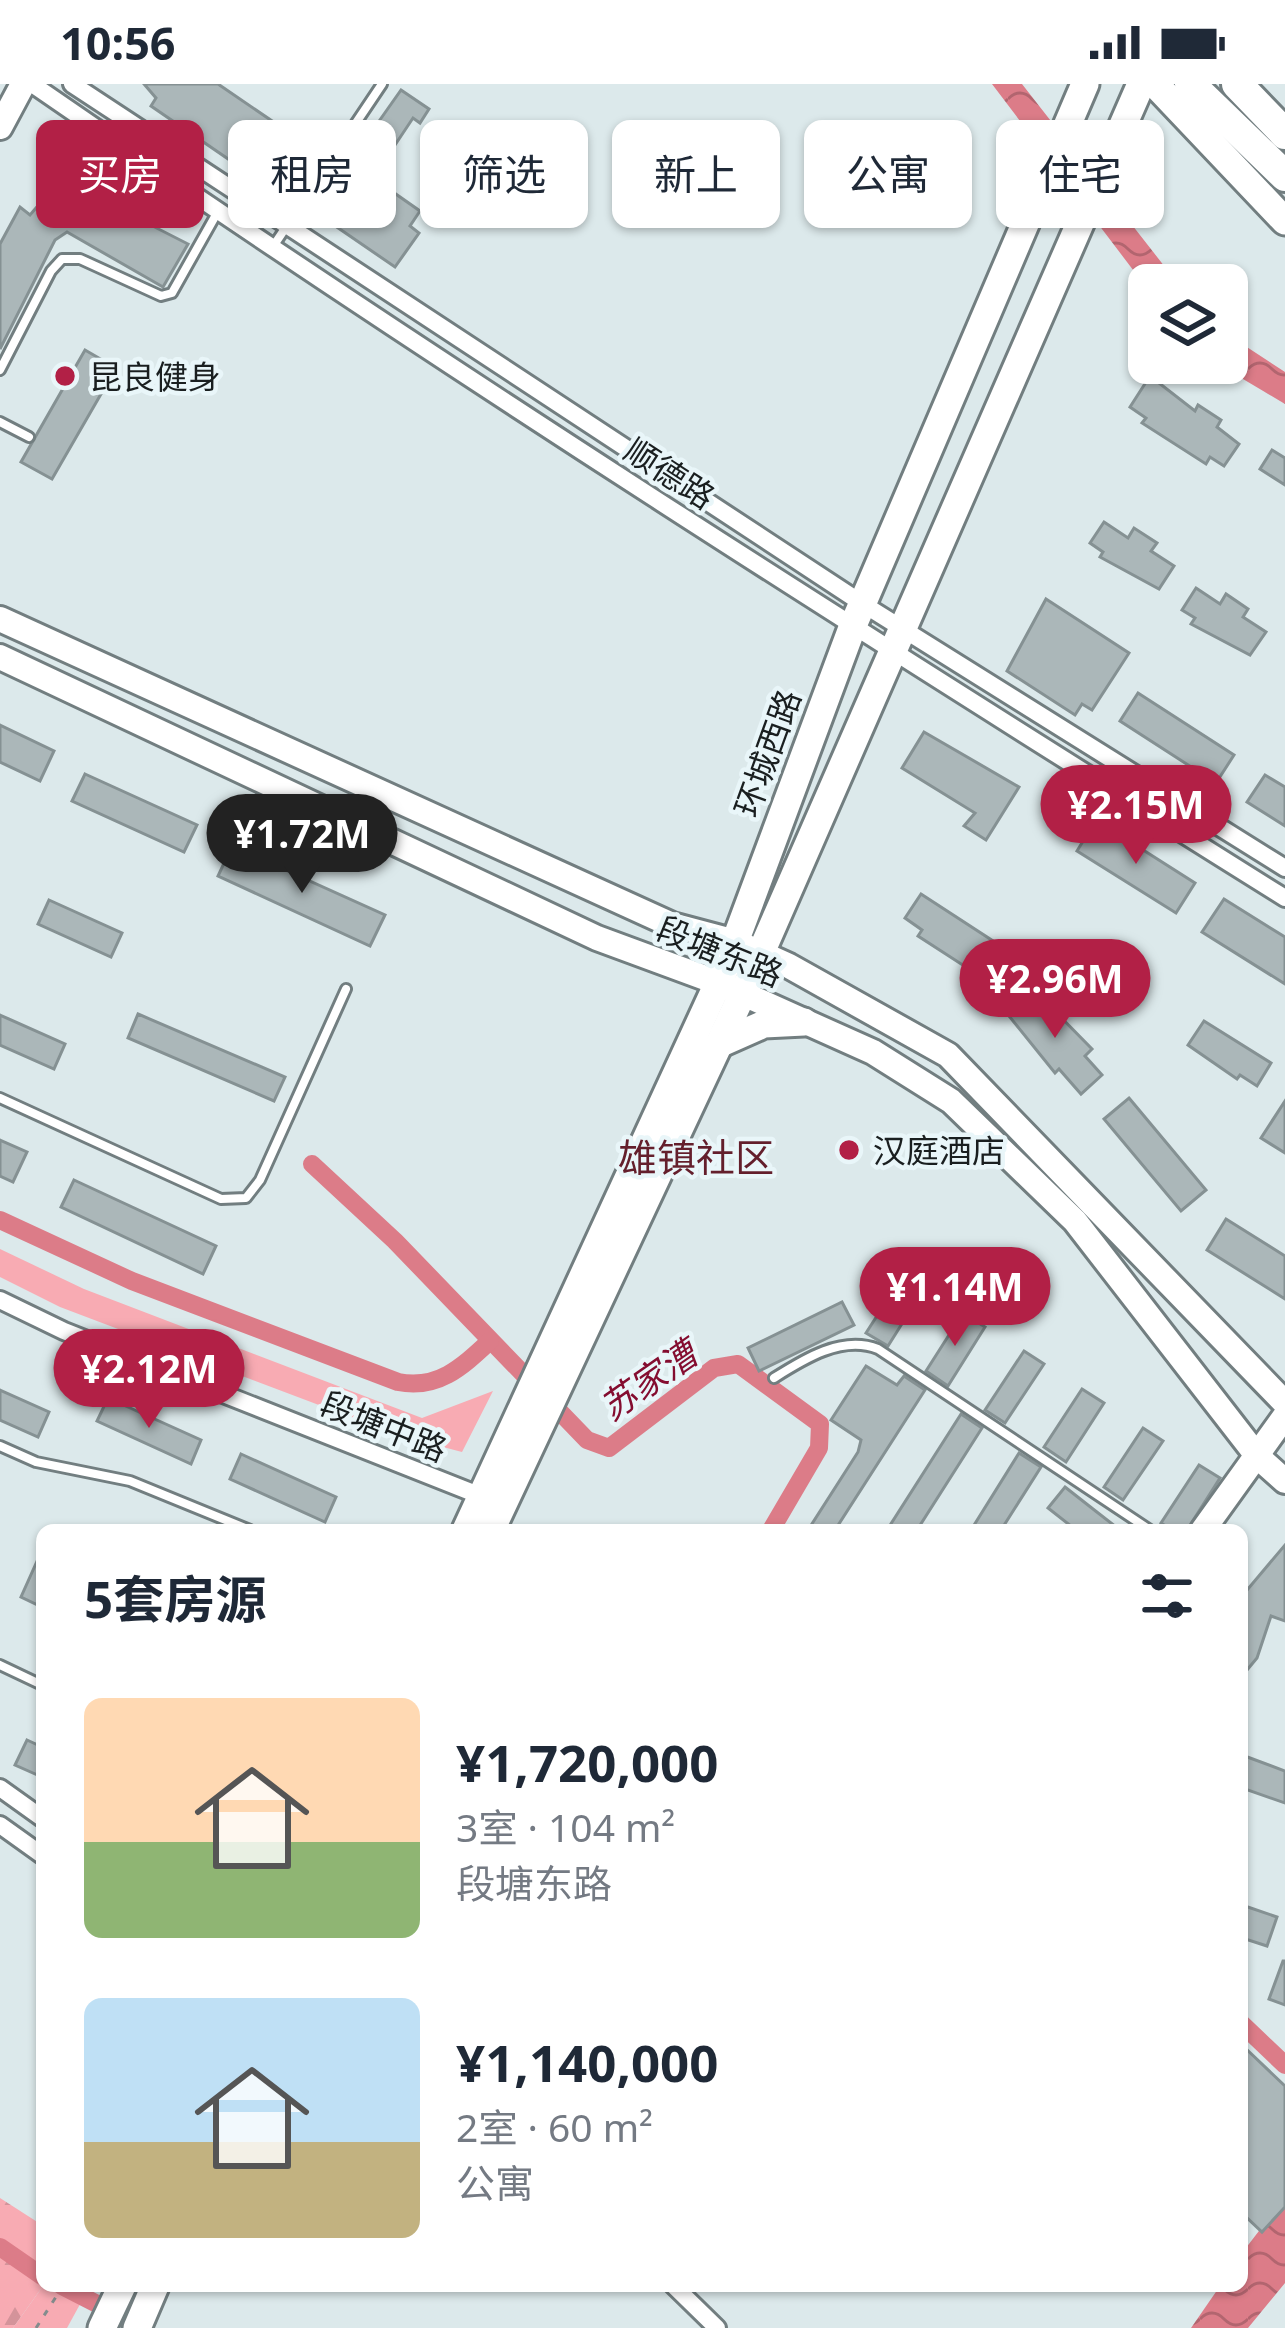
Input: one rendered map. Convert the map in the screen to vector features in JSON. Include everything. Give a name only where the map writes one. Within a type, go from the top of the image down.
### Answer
[{"type":"highway","points":[[1190,84],[1285,176]]},
{"type":"highway","points":[[1237,84],[1285,134]]},
{"type":"main road","points":[[0,127],[23,84]]},
{"type":"main road","name":"环城西路","points":[[530,1423],[555,1336],[731,988],[896,639],[1141,84]]},
{"type":"main road","points":[[1155,84],[1285,220]]},
{"type":"main road","name":"环城西路","points":[[748,947],[858,616],[1081,93]]},
{"type":"main road","name":"段塘东路","points":[[0,619],[672,925],[748,947],[948,1055],[1285,1403]]},
{"type":"main road","name":"段塘东路","points":[[0,657],[597,938],[731,988],[873,1052],[951,1101],[1075,1221],[1258,1457],[1285,1481]]},
{"type":"main road","name":"环城西路","points":[[530,1423],[574,1358],[719,1045],[731,988]]},
{"type":"main road","points":[[719,1045],[764,1024],[804,1022]]},
{"type":"main road","points":[[1208,1524],[1285,1416]]},
{"type":"main road","points":[[469,1524],[481,1496],[530,1423]]},
{"type":"main road","points":[[493,1524],[530,1423]]},
{"type":"main road","points":[[102,2328],[119,2292]]},
{"type":"main road","points":[[137,2328],[152,2292]]},
{"type":"street","name":"顺德路","points":[[32,84],[272,249],[858,616],[1285,868]]},
{"type":"street","name":"顺德路","points":[[72,84],[228,188]]},
{"type":"street","name":"顺德路","points":[[288,228],[858,616],[1285,898]]},
{"type":"street","name":"段塘中路","points":[[0,1300],[64,1331],[481,1496]]},
{"type":"street","points":[[0,1788],[36,1814]]},
{"type":"street","points":[[0,1825],[36,1851]]},
{"type":"street","points":[[680,2292],[717,2328]]},
{"type":"lane","points":[[358,120],[382,84]]},
{"type":"lane","points":[[0,370],[51,271],[62,259],[80,259],[161,296],[172,293],[217,212]]},
{"type":"lane","points":[[272,249],[286,228]]},
{"type":"lane","points":[[0,422],[28,437]]},
{"type":"lane","points":[[0,1098],[221,1199],[246,1198],[260,1180],[346,989]]},
{"type":"lane","points":[[774,1378],[812,1355],[855,1344],[878,1349],[1141,1524]]},
{"type":"lane","points":[[0,1446],[36,1462],[130,1481],[235,1524]]},
{"type":"lane","points":[[0,1665],[36,1682]]},
{"type":"path","points":[[36,2328],[59,2292]]},
{"type":"green space","points":[[0,1249],[84,1289],[422,1418],[493,1391],[462,1452],[401,1436],[60,1307],[0,1277]]},
{"type":"green space","points":[[0,2198],[36,2221],[39,2292],[13,2328],[0,2328]]},
{"type":"green space","points":[[39,2292],[87,2292],[67,2328],[13,2328]]},
{"type":"water","points":[[992,84],[1022,84],[1050,120],[1019,120]]},
{"type":"water","points":[[1101,228],[1134,228],[1163,264],[1129,264]]},
{"type":"water","points":[[1248,348],[1285,372],[1285,404],[1248,382]]},
{"type":"water","points":[[1285,2197],[1285,2283],[1248,2328],[1191,2328],[1216,2292],[1248,2292],[1248,2245]]},
{"type":"building","points":[[144,84],[218,84],[271,120],[228,120],[228,159],[204,142],[204,120],[171,120],[151,106],[156,98]]},
{"type":"building","points":[[401,90],[429,109],[420,123],[413,118],[396,144],[396,120],[380,120]]},
{"type":"building","points":[[396,194],[420,211],[410,226],[419,233],[395,267],[338,228],[396,228]]},
{"type":"building","points":[[20,207],[30,215],[36,208],[36,228],[157,228],[188,244],[163,287],[67,232],[55,240],[0,349],[0,244]]},
{"type":"building","points":[[85,350],[116,368],[52,479],[21,462]]},
{"type":"building","points":[[1145,384],[1160,384],[1195,411],[1198,405],[1221,420],[1217,427],[1239,444],[1224,466],[1210,457],[1206,464],[1142,423],[1146,418],[1130,407]]},
{"type":"building","points":[[1272,450],[1285,458],[1285,485],[1260,469]]},
{"type":"building","points":[[1104,522],[1128,538],[1134,528],[1157,543],[1151,551],[1174,566],[1159,589],[1100,557],[1103,552],[1090,543]]},
{"type":"building","points":[[1196,588],[1220,604],[1226,594],[1248,609],[1243,617],[1266,632],[1250,655],[1191,624],[1195,618],[1182,610]]},
{"type":"building","points":[[1046,599],[1129,653],[1092,710],[1082,704],[1075,715],[1007,671]]},
{"type":"building","points":[[1138,693],[1234,755],[1216,783],[1120,721]]},
{"type":"building","points":[[0,725],[54,751],[40,781],[0,762]]},
{"type":"building","points":[[924,732],[1019,787],[986,840],[964,826],[975,813],[902,768]]},
{"type":"building","points":[[85,774],[197,825],[184,852],[72,801]]},
{"type":"building","points":[[1265,775],[1285,787],[1285,826],[1247,802]]},
{"type":"building","points":[[1096,820],[1195,883],[1176,913],[1077,851]]},
{"type":"building","points":[[232,846],[385,915],[370,946],[218,876]]},
{"type":"building","points":[[921,894],[1010,952],[994,975],[979,966],[975,973],[918,936],[922,930],[905,918]]},
{"type":"building","points":[[1224,899],[1285,937],[1285,984],[1202,932]]},
{"type":"building","points":[[49,900],[122,933],[111,957],[38,924]]},
{"type":"building","points":[[1026,993],[1034,1003],[1041,997],[1092,1049],[1085,1056],[1102,1075],[1081,1094],[1059,1069],[1055,1073],[1005,1011]]},
{"type":"building","points":[[138,1014],[285,1077],[274,1101],[128,1038]]},
{"type":"building","points":[[0,1015],[65,1044],[54,1069],[0,1045]]},
{"type":"building","points":[[1204,1021],[1271,1063],[1257,1086],[1240,1075],[1237,1079],[1188,1045]]},
{"type":"building","points":[[1129,1098],[1206,1190],[1181,1211],[1104,1119]]},
{"type":"building","points":[[1285,1101],[1285,1153],[1261,1138]]},
{"type":"building","points":[[0,1140],[27,1152],[13,1182],[0,1176]]},
{"type":"building","points":[[74,1180],[216,1246],[203,1274],[61,1207]]},
{"type":"building","points":[[1226,1219],[1285,1256],[1285,1299],[1207,1250]]},
{"type":"building","points":[[904,1274],[925,1287],[888,1346],[866,1333]]},
{"type":"building","points":[[842,1302],[854,1325],[759,1371],[748,1348]]},
{"type":"building","points":[[963,1313],[985,1327],[948,1386],[926,1371]]},
{"type":"building","points":[[1024,1351],[1044,1364],[1005,1423],[985,1410]]},
{"type":"building","points":[[866,1366],[897,1385],[904,1376],[925,1390],[839,1524],[812,1524],[861,1440],[831,1420]]},
{"type":"building","points":[[1082,1389],[1104,1403],[1066,1462],[1044,1447]]},
{"type":"building","points":[[0,1390],[49,1412],[38,1437],[0,1420]]},
{"type":"building","points":[[108,1398],[201,1440],[191,1464],[97,1421]]},
{"type":"building","points":[[961,1414],[982,1428],[921,1524],[891,1524]]},
{"type":"building","points":[[1143,1428],[1163,1441],[1123,1500],[1104,1487]]},
{"type":"building","points":[[1019,1453],[1041,1467],[1005,1524],[975,1524]]},
{"type":"building","points":[[241,1454],[336,1497],[325,1522],[230,1479]]},
{"type":"building","points":[[1199,1465],[1220,1478],[1191,1524],[1161,1523]]},
{"type":"building","points":[[1065,1487],[1112,1524],[1068,1524],[1048,1508]]},
{"type":"building","points":[[1285,1545],[1285,1621],[1271,1616],[1257,1658],[1248,1669],[1248,1589]]},
{"type":"building","points":[[36,1563],[36,1604],[21,1597]]},
{"type":"building","points":[[27,1740],[36,1744],[36,1774],[15,1765]]},
{"type":"building","points":[[1248,1757],[1285,1771],[1285,1803],[1248,1790]]},
{"type":"building","points":[[1248,1907],[1277,1917],[1267,1946],[1248,1940]]},
{"type":"building","points":[[1285,1961],[1285,2005],[1269,1999]]},
{"type":"building","points":[[1248,2051],[1285,2086],[1285,2207],[1262,2232],[1248,2219]]},
{"type":"waterway","name":"苏家漕","points":[[312,1164],[395,1241],[587,1440],[609,1448],[714,1368],[738,1364],[820,1424],[819,1448],[775,1524]]},
{"type":"waterway","name":"苏家漕","points":[[0,1220],[132,1281],[398,1382],[437,1379],[459,1368],[490,1341]]},
{"type":"waterway","name":"苏家漕","points":[[1248,2030],[1285,2065]]},
{"type":"waterway","points":[[0,2247],[36,2272]]},
{"type":"waterway","points":[[74,2292],[144,2328]]},
{"type":"place","name":"昆良健身","points":[[65,376]]},
{"type":"place","name":"汉庭酒店","points":[[849,1150]]},
{"type":"district","name":"雄镇社区","points":[[696,1156]]}]
